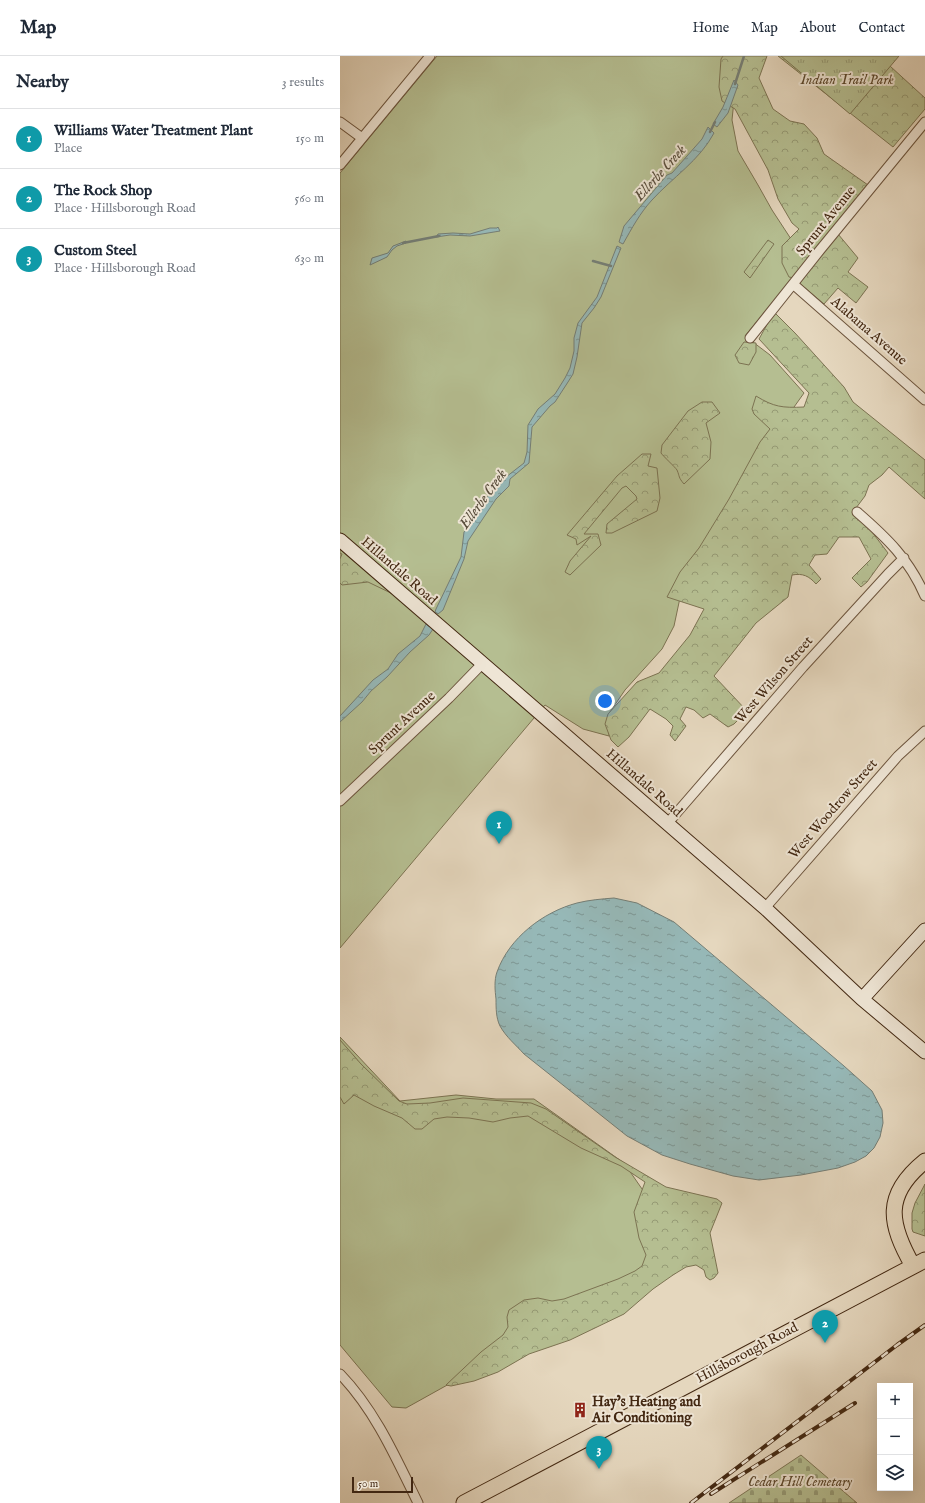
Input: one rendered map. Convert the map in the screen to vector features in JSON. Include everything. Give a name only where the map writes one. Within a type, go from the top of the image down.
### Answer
[{"type":"main road","name":"Hillandale Road","points":[[340,540],[764,908],[862,999],[925,1052]]},
{"type":"main road","points":[[862,999],[925,930]]},
{"type":"main road","points":[[919,1263],[901,1244],[896,1229],[894,1207],[902,1184],[908,1176],[925,1161]]},
{"type":"main road","name":"Hillsborough Road","points":[[464,1503],[919,1263]]},
{"type":"street","points":[[340,165],[430,56]]},
{"type":"street","points":[[340,122],[362,138]]},
{"type":"street","name":"Sprunt Avenue","points":[[750,338],[925,122]]},
{"type":"street","name":"Alabama Avenue","points":[[793,284],[925,400]]},
{"type":"street","points":[[857,512],[879,531],[904,558],[918,578],[925,596]]},
{"type":"street","name":"West Wilson Street","points":[[667,824],[803,667],[904,558]]},
{"type":"street","name":"Sprunt Avenue","points":[[340,801],[449,698],[482,664]]},
{"type":"street","name":"West Woodrow Street","points":[[764,908],[898,756],[925,731]]},
{"type":"street","points":[[340,1374],[358,1394],[371,1412],[418,1503]]},
{"type":"green space","points":[[437,56],[744,56],[736,81],[732,120],[738,151],[772,210],[791,239],[808,259],[745,336],[770,355],[804,393],[772,438],[684,579],[674,626],[662,649],[625,690],[610,712],[609,736],[583,729],[545,705],[340,948],[340,173]]},
{"type":"green space","points":[[723,56],[767,56],[759,78],[773,109],[790,121],[804,124],[817,138],[824,154],[868,185],[794,278],[789,277],[782,263],[782,246],[799,229],[792,223],[778,199],[768,170],[735,109],[722,101],[719,87],[721,59]]},
{"type":"green space","points":[[778,56],[879,56],[925,98],[925,109],[893,147]]},
{"type":"green space","name":"Indian Trail Park","points":[[781,56],[899,56],[850,114]]},
{"type":"green space","points":[[838,234],[858,258],[848,272],[868,287],[856,303],[838,288],[824,304],[798,282]]},
{"type":"green space","points":[[768,240],[774,244],[750,278],[744,272]]},
{"type":"green space","points":[[774,312],[844,387],[853,402],[925,460],[925,499],[889,467],[882,475],[869,485],[865,496],[853,512],[872,532],[888,553],[867,582],[861,587],[852,578],[871,559],[859,537],[839,537],[827,554],[815,555],[809,565],[821,579],[816,584],[806,576],[799,574],[792,575],[788,597],[756,623],[714,676],[747,711],[734,724],[728,727],[710,714],[703,718],[694,710],[686,707],[680,719],[686,726],[675,741],[670,735],[673,726],[666,719],[650,709],[629,737],[618,747],[611,740],[605,724],[608,714],[637,682],[659,673],[690,635],[704,609],[667,597],[680,572],[699,548],[729,499],[760,442],[770,429],[754,414],[752,409],[756,396],[778,406],[804,407],[809,393],[759,339]]},
{"type":"green space","points":[[744,342],[756,343],[756,352],[749,365],[739,363],[735,355]]},
{"type":"green space","points":[[702,402],[712,402],[720,413],[706,423],[711,442],[710,459],[684,484],[677,470],[661,453],[662,445],[688,411]]},
{"type":"green space","points":[[642,454],[651,454],[648,466],[657,468],[660,498],[657,511],[612,533],[606,533],[607,524],[637,499],[626,486],[622,488],[584,534],[598,534],[601,545],[570,575],[565,572],[570,561],[591,536],[577,545],[576,539],[567,535],[617,476]]},
{"type":"green space","points":[[340,547],[395,595],[368,582],[342,585],[340,583],[340,559],[342,554],[340,553]]},
{"type":"green space","points":[[340,1037],[400,1101],[456,1095],[496,1099],[534,1099],[624,1163],[649,1199],[652,1271],[406,1408],[392,1407],[340,1345]]},
{"type":"green space","points":[[340,1040],[361,1064],[399,1101],[407,1104],[430,1103],[463,1098],[531,1103],[546,1109],[615,1157],[666,1187],[717,1199],[722,1203],[710,1233],[718,1273],[710,1280],[706,1277],[704,1270],[696,1265],[686,1267],[653,1289],[624,1314],[570,1340],[529,1354],[498,1372],[474,1381],[451,1386],[446,1385],[481,1352],[503,1335],[508,1327],[507,1317],[509,1310],[524,1300],[538,1298],[552,1301],[564,1299],[618,1279],[642,1266],[646,1255],[639,1238],[634,1212],[645,1182],[621,1166],[581,1148],[528,1116],[493,1122],[469,1118],[447,1117],[434,1119],[422,1129],[415,1129],[402,1118],[374,1106],[354,1095],[344,1104],[340,1097]]},
{"type":"green space","points":[[925,1184],[925,1236],[913,1232],[912,1213],[915,1203]]},
{"type":"green space","name":"Cedar Hill Cemetary","points":[[801,1455],[857,1503],[729,1503]]},
{"type":"water","points":[[734,80],[738,85],[728,113],[717,127],[713,124],[723,107]]},
{"type":"water","points":[[708,127],[714,133],[708,143],[694,160],[648,205],[636,221],[623,244],[619,242],[624,226],[667,175],[672,173],[702,139]]},
{"type":"water","points":[[498,227],[500,231],[470,236],[450,235],[436,237],[438,234],[470,234]]},
{"type":"water","points":[[406,241],[406,243],[397,246],[392,250],[387,257],[370,265],[372,258],[388,253],[393,246]]},
{"type":"water","points":[[617,246],[621,248],[601,297],[582,323],[573,374],[555,402],[532,427],[529,463],[510,479],[509,486],[496,499],[468,541],[464,559],[443,610],[438,614],[435,612],[436,609],[461,557],[464,532],[480,513],[488,496],[506,477],[524,463],[527,452],[528,425],[538,409],[555,394],[570,368],[574,351],[574,338],[578,323],[597,297]]},
{"type":"water","points":[[426,624],[433,629],[429,635],[340,722],[340,716],[373,680],[388,669],[398,654],[420,636]]},
{"type":"water","points":[[614,898],[637,903],[674,922],[872,1091],[882,1110],[883,1123],[880,1137],[874,1148],[866,1156],[838,1168],[801,1175],[759,1180],[733,1176],[662,1155],[627,1136],[524,1054],[505,1034],[498,1020],[495,982],[502,960],[510,948],[529,928],[552,913],[577,903]]},
{"type":"waterway","name":"Ellerbe Creek","points":[[735,84],[744,56]]},
{"type":"waterway","name":"Ellerbe Creek","points":[[710,132],[715,122]]},
{"type":"waterway","points":[[403,243],[439,236]]},
{"type":"waterway","points":[[593,261],[611,266]]},
{"type":"railway","points":[[691,1503],[925,1325]]},
{"type":"railway","points":[[711,1494],[855,1403]]},
{"type":"place","name":"Williams Water Treatment Plant","points":[[499,844]]},
{"type":"place","name":"The Rock Shop","points":[[825,1343]]},
{"type":"place","name":"Hay’s Heating and Air Conditioning","points":[[580,1410]]},
{"type":"place","name":"Custom Steel","points":[[599,1469]]}]
